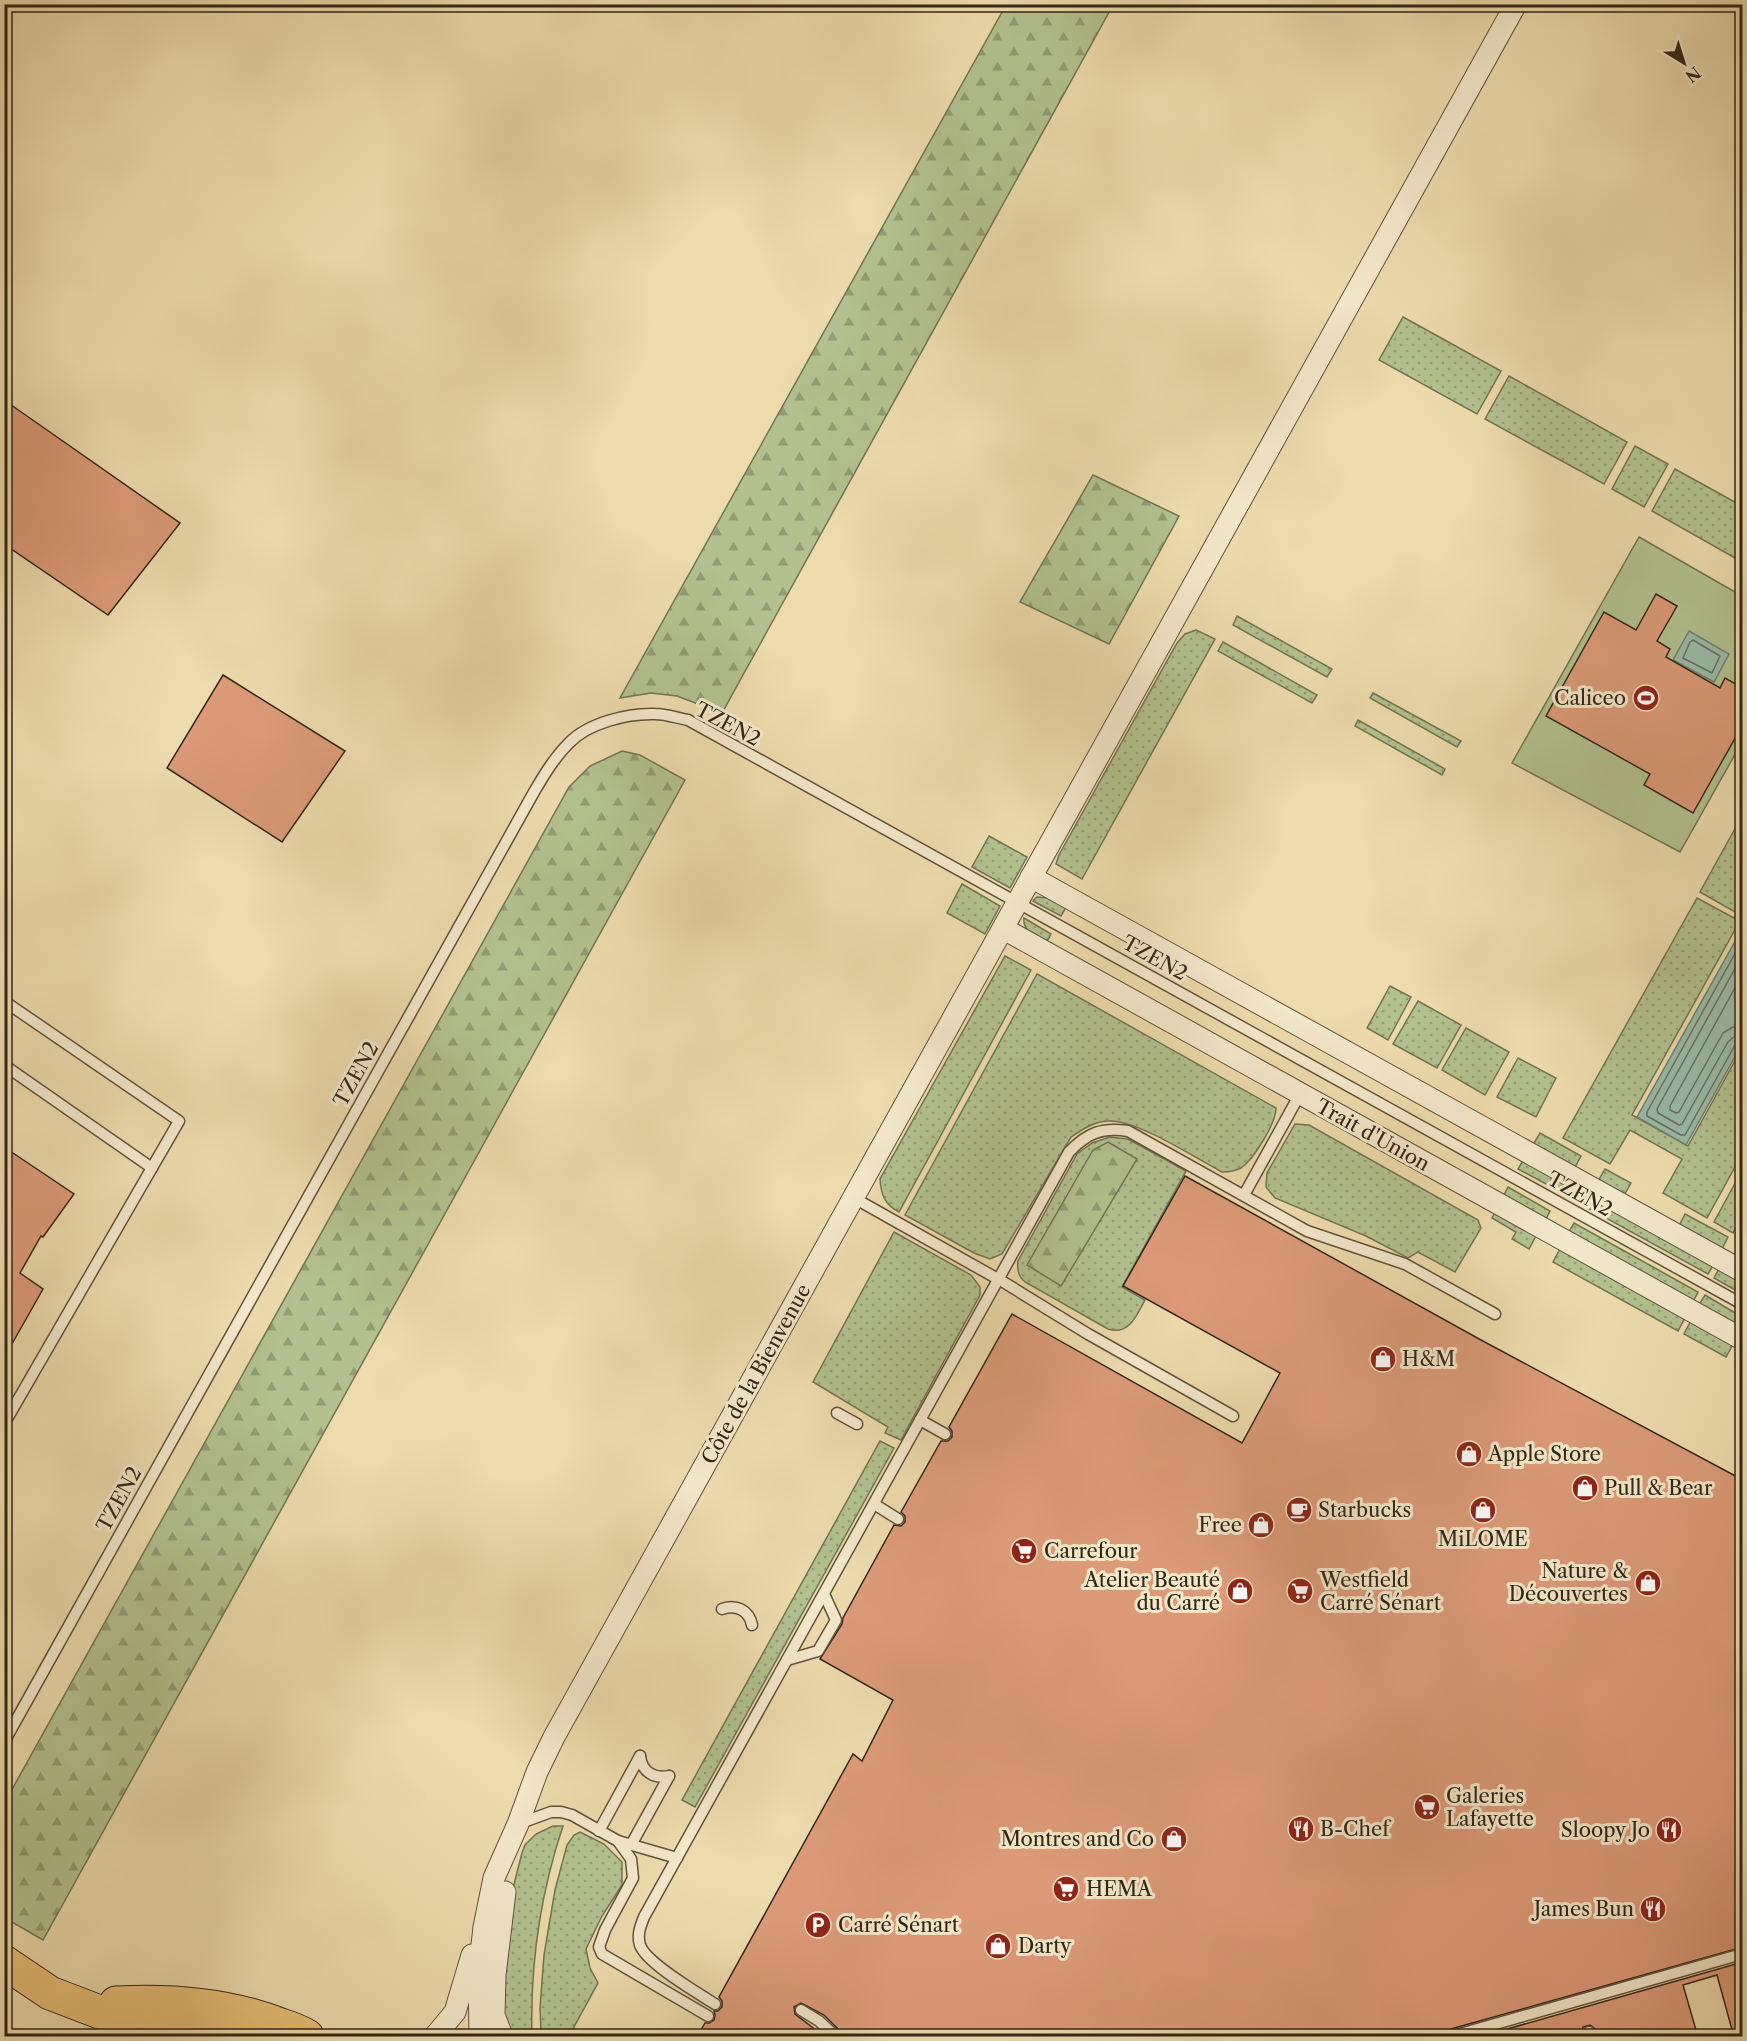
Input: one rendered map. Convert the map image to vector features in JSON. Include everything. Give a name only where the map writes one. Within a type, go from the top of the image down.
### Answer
[{"type":"main road","points":[[4,1962],[50,1993],[123,2021],[181,2035],[225,2037]]},
{"type":"main road","points":[[77,2005],[124,2002],[225,2009],[263,2018],[310,2036]]},
{"type":"street","name":"Côte de la Bienvenue","points":[[480,2037],[479,1972],[484,1927],[494,1878],[518,1824],[537,1772],[554,1737],[1516,4]]},
{"type":"street","points":[[1032,877],[1743,1271]]},
{"type":"street","name":"Trait d'Union","points":[[1004,929],[1743,1339]]},
{"type":"street","name":"Côte de la Bienvenue","points":[[502,2037],[494,2015],[495,1975],[503,1902],[514,1856],[518,1824]]},
{"type":"street","points":[[435,2037],[455,2012],[470,1961],[484,1927]]},
{"type":"lane","name":"TZEN2","points":[[4,1742],[534,792],[553,761],[571,741],[600,723],[627,716],[656,714],[688,720],[1743,1304]]},
{"type":"lane","points":[[4,1001],[179,1121],[4,1425]]},
{"type":"lane","points":[[4,1065],[152,1168]]},
{"type":"lane","points":[[1244,1195],[1300,1094]]},
{"type":"lane","points":[[715,2004],[659,1966],[640,1946],[639,1931],[644,1917],[1069,1152],[1080,1140],[1110,1128],[1128,1131],[1307,1231],[1405,1264],[1495,1314]]},
{"type":"lane","points":[[854,1198],[1233,1416]]},
{"type":"lane","points":[[837,1413],[857,1424]]},
{"type":"lane","points":[[920,1420],[945,1434]]},
{"type":"lane","points":[[874,1504],[898,1519]]},
{"type":"lane","points":[[787,1659],[818,1651],[836,1620],[824,1594]]},
{"type":"lane","points":[[722,1609],[729,1607],[741,1609],[748,1615],[752,1625]]},
{"type":"lane","points":[[599,1831],[640,1756],[643,1767],[650,1774],[660,1777],[669,1776],[630,1845]]},
{"type":"lane","points":[[518,1824],[551,1812],[561,1812],[572,1815],[618,1841],[677,1858]]},
{"type":"lane","points":[[618,1841],[631,1859],[633,1878],[605,1930],[599,1947],[602,1954],[708,2016]]},
{"type":"lane","points":[[1453,2037],[1743,1954]]},
{"type":"lane","points":[[801,2010],[819,2021],[835,2037]]},
{"type":"green space","points":[[1006,5],[1113,5],[722,713],[677,696],[651,693],[620,698]]},
{"type":"green space","points":[[1403,317],[1501,371],[1477,414],[1379,360]]},
{"type":"green space","points":[[1509,376],[1627,442],[1604,484],[1485,419]]},
{"type":"green space","points":[[1635,446],[1668,464],[1644,507],[1612,489]]},
{"type":"green space","points":[[1675,469],[1742,506],[1742,562],[1652,511]]},
{"type":"green space","points":[[1093,475],[1179,516],[1109,644],[1020,602]]},
{"type":"green space","name":"Caliceo","points":[[1639,537],[1742,596],[1742,742],[1680,852],[1512,763]]},
{"type":"green space","points":[[1237,616],[1332,669],[1327,677],[1233,625]]},
{"type":"green space","points":[[1196,630],[1215,639],[1082,879],[1056,864],[1059,855],[1177,643],[1185,634]]},
{"type":"green space","points":[[1223,642],[1317,695],[1312,703],[1218,651]]},
{"type":"green space","points":[[1373,693],[1461,741],[1457,747],[1370,698]]},
{"type":"green space","points":[[1358,720],[1445,769],[1442,775],[1355,726]]},
{"type":"green space","points":[[622,751],[640,755],[685,780],[43,1940],[5,1918],[5,1802],[569,787],[590,766]]},
{"type":"green space","points":[[1742,816],[1742,917],[1632,1115],[1688,1146],[1742,1048],[1742,1154],[1707,1218],[1663,1193],[1682,1159],[1630,1130],[1610,1164],[1563,1138],[1697,898],[1734,918],[1737,913],[1700,892]]},
{"type":"green space","points":[[989,836],[1027,857],[1010,888],[972,867]]},
{"type":"green space","points":[[962,884],[1000,906],[985,934],[947,913]]},
{"type":"green space","points":[[1037,897],[1068,904],[1061,916],[1033,901]]},
{"type":"green space","points":[[1024,918],[1051,934],[1045,945],[1027,930]]},
{"type":"green space","points":[[1005,956],[1031,970],[899,1212],[885,1199],[880,1179]]},
{"type":"green space","points":[[1037,974],[1276,1108],[1275,1115],[1252,1157],[1241,1168],[1227,1172],[1222,1172],[1150,1133],[1121,1122],[1099,1122],[1089,1126],[1071,1137],[1002,1254],[990,1259],[974,1253],[905,1215]]},
{"type":"green space","points":[[1390,986],[1411,997],[1388,1040],[1367,1028]]},
{"type":"green space","points":[[1418,1001],[1461,1025],[1437,1068],[1393,1044]]},
{"type":"green space","points":[[1466,1028],[1509,1052],[1485,1095],[1442,1070]]},
{"type":"green space","points":[[1518,1058],[1556,1078],[1536,1117],[1497,1097]]},
{"type":"green space","points":[[1295,1124],[1309,1125],[1478,1220],[1481,1228],[1455,1272],[1418,1252],[1408,1258],[1366,1236],[1275,1198],[1266,1187],[1267,1173]]},
{"type":"green space","points":[[1540,1133],[1581,1156],[1573,1171],[1531,1148]]},
{"type":"green space","points":[[1110,1137],[1128,1139],[1186,1171],[1122,1287],[1145,1300],[1131,1323],[1122,1330],[1108,1329],[1025,1282],[1019,1275],[1018,1267],[1018,1261],[1077,1154],[1092,1143]]},
{"type":"green space","points":[[1108,1142],[1137,1159],[1061,1286],[1027,1265],[1093,1150]]},
{"type":"green space","points":[[1525,1157],[1567,1181],[1561,1192],[1518,1169]]},
{"type":"green space","points":[[1605,1169],[1631,1183],[1623,1197],[1597,1183]]},
{"type":"green space","points":[[1738,1178],[1742,1180],[1742,1216],[1733,1233],[1714,1222]]},
{"type":"green space","points":[[1508,1187],[1550,1211],[1544,1223],[1502,1199]]},
{"type":"green space","points":[[1590,1194],[1715,1262],[1708,1274],[1584,1206]]},
{"type":"green space","points":[[1497,1209],[1538,1232],[1529,1249],[1512,1239],[1516,1232],[1492,1218]]},
{"type":"green space","points":[[1685,1214],[1728,1237],[1720,1253],[1677,1230]]},
{"type":"green space","points":[[1574,1223],[1698,1292],[1692,1304],[1567,1235]]},
{"type":"green space","points":[[894,1232],[971,1275],[980,1287],[980,1295],[901,1440],[885,1433],[888,1427],[813,1382]]},
{"type":"green space","points":[[1562,1245],[1687,1314],[1678,1331],[1553,1262]]},
{"type":"green space","points":[[1721,1265],[1742,1277],[1742,1294],[1714,1278]]},
{"type":"green space","points":[[1705,1295],[1742,1317],[1742,1328],[1697,1308]]},
{"type":"green space","points":[[1693,1317],[1735,1341],[1726,1357],[1684,1334]]},
{"type":"green space","points":[[880,1441],[894,1448],[695,1807],[682,1800]]},
{"type":"green space","points":[[553,1826],[563,1826],[548,1878],[538,1930],[533,1983],[532,2036],[509,2036],[500,2012],[513,1888],[525,1845],[536,1834]]},
{"type":"green space","points":[[580,1832],[604,1844],[622,1862],[622,1885],[602,1916],[586,1949],[590,1968],[598,1983],[569,2036],[552,2036],[541,2030],[540,2008],[544,1955],[555,1890],[567,1845],[574,1835]]},
{"type":"water","points":[[1689,631],[1729,654],[1714,682],[1673,660]]},
{"type":"water","points":[[1742,929],[1742,1044],[1686,1145],[1637,1117]]},
{"type":"building","points":[[4,400],[180,523],[108,615],[4,544]]},
{"type":"building","points":[[1656,594],[1677,606],[1657,641],[1670,649],[1666,657],[1720,688],[1725,678],[1743,688],[1743,724],[1693,813],[1644,785],[1650,774],[1546,716],[1604,612],[1636,630]]},
{"type":"building","points":[[223,675],[345,751],[282,842],[167,768]]},
{"type":"building","points":[[4,1147],[74,1194],[43,1237],[41,1236],[20,1273],[43,1289],[4,1358]]},
{"type":"building","name":"Westfield Carré Sénart","points":[[1185,1176],[1481,1340],[1743,1480],[1743,1947],[1451,2029],[1447,2031],[1446,2037],[842,2037],[840,2031],[824,2015],[801,2003],[794,2007],[795,2014],[825,2037],[697,2037],[705,2023],[714,2020],[714,2011],[722,2007],[719,1997],[853,1754],[862,1761],[893,1700],[820,1659],[842,1624],[843,1618],[894,1525],[901,1526],[905,1522],[905,1516],[901,1512],[941,1441],[948,1441],[952,1437],[949,1427],[1012,1314],[1242,1443],[1280,1373],[1123,1286]]},
{"type":"building","points":[[1743,1962],[1743,2037],[1734,2037],[1717,1975],[1683,1985],[1698,2037],[1600,2037],[1598,2031],[1590,2025],[1583,2027],[1583,2037],[1479,2037]]},
{"type":"place","name":"Caliceo","points":[[1646,698]]},
{"type":"place","name":"H&M","points":[[1383,1359]]},
{"type":"place","name":"Apple Store","points":[[1469,1454]]},
{"type":"place","name":"Pull & Bear","points":[[1585,1488]]},
{"type":"place","name":"Starbucks","points":[[1299,1510]]},
{"type":"place","name":"MiLOME","points":[[1483,1510]]},
{"type":"place","name":"Free","points":[[1261,1525]]},
{"type":"place","name":"Carrefour","points":[[1024,1551]]},
{"type":"place","name":"Nature & Découvertes","points":[[1648,1583]]},
{"type":"place","name":"Atelier Beauté du Carré","points":[[1240,1591]]},
{"type":"place","name":"Westfield Carré Sénart","points":[[1300,1591]]},
{"type":"place","name":"Galeries Lafayette","points":[[1427,1807]]},
{"type":"place","name":"B-Chef","points":[[1301,1829]]},
{"type":"place","name":"Sloopy Jo","points":[[1669,1830]]},
{"type":"place","name":"Montres and Co","points":[[1174,1839]]},
{"type":"place","name":"HEMA","points":[[1066,1889]]},
{"type":"place","name":"James Bun","points":[[1653,1909]]},
{"type":"place","name":"Carré Sénart","points":[[818,1925]]},
{"type":"place","name":"Darty","points":[[998,1946]]}]
